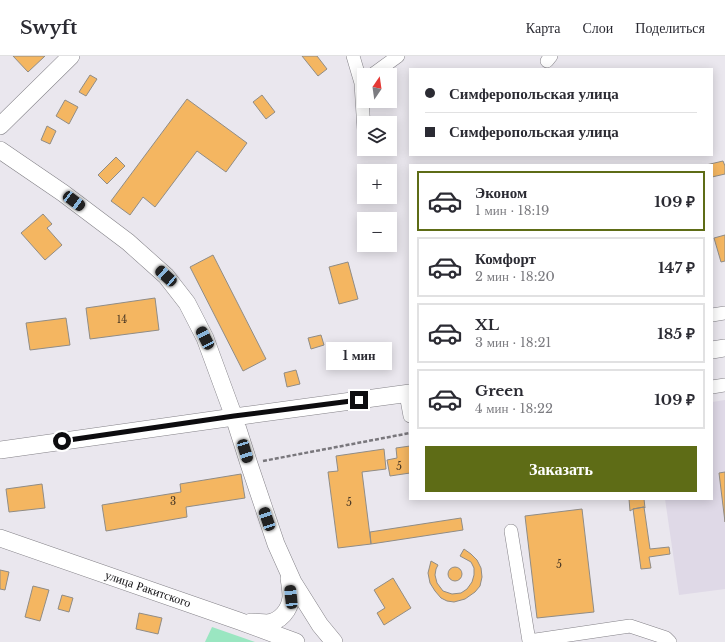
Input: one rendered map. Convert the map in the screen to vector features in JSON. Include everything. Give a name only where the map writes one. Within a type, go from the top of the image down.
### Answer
[{"type":"main road","points":[[0,126],[64,58]]},
{"type":"main road","points":[[0,150],[63,192],[128,242],[166,276],[187,303],[205,338],[234,416],[276,544],[293,582],[320,625],[334,642]]},
{"type":"main road","points":[[713,350],[725,348]]},
{"type":"main road","points":[[0,450],[234,416],[408,393]]},
{"type":"main road","name":"улица Ракитского","points":[[0,538],[296,642]]},
{"type":"main road","points":[[239,621],[268,623],[276,621],[282,616],[289,606],[291,597],[288,570]]},
{"type":"street","points":[[353,56],[358,68]]},
{"type":"street","points":[[382,68],[398,56]]},
{"type":"street","points":[[713,315],[725,313]]},
{"type":"street","points":[[713,387],[725,385]]},
{"type":"street","points":[[408,393],[409,404]]},
{"type":"street","points":[[511,531],[529,641],[630,626],[666,638],[670,642]]},
{"type":"path","points":[[249,464],[409,433]]},
{"type":"shaded area","points":[[725,400],[725,589],[679,595],[665,500],[713,500],[713,402]]},
{"type":"green space","points":[[212,627],[255,642],[205,642]]},
{"type":"building","points":[[13,56],[45,56],[28,72]]},
{"type":"building","points":[[302,56],[317,56],[327,69],[318,76]]},
{"type":"building","points":[[90,75],[97,79],[86,96],[79,92]]},
{"type":"building","points":[[262,95],[275,112],[266,119],[253,102]]},
{"type":"building","points":[[187,99],[247,143],[226,172],[197,151],[155,207],[143,197],[130,215],[111,201]]},
{"type":"building","points":[[65,100],[78,107],[69,124],[56,116]]},
{"type":"building","points":[[47,126],[56,131],[50,144],[41,140]]},
{"type":"building","points":[[116,157],[125,166],[107,184],[98,175]]},
{"type":"building","points":[[723,161],[725,166],[725,174],[713,177],[713,164],[710,164]]},
{"type":"building","points":[[43,214],[52,224],[47,228],[62,245],[45,260],[21,233]]},
{"type":"building","points":[[725,235],[725,261],[721,262],[714,238]]},
{"type":"building","points":[[213,255],[266,359],[243,371],[190,267]]},
{"type":"building","points":[[348,262],[358,299],[339,304],[329,267]]},
{"type":"building","points":[[155,298],[159,330],[90,339],[86,308]]},
{"type":"building","points":[[66,318],[70,345],[30,350],[26,323]]},
{"type":"building","points":[[321,335],[324,345],[311,349],[308,338]]},
{"type":"building","points":[[296,370],[300,384],[287,387],[284,373]]},
{"type":"building","points":[[409,446],[409,473],[390,476],[387,460],[397,458],[396,448]]},
{"type":"building","points":[[384,449],[386,469],[362,472],[371,544],[338,548],[328,472],[338,471],[336,456]]},
{"type":"building","points":[[725,472],[725,522],[719,473]]},
{"type":"building","points":[[241,474],[245,498],[186,507],[187,517],[106,531],[102,505],[181,492],[180,484]]},
{"type":"building","points":[[42,484],[45,508],[9,512],[6,489]]},
{"type":"building","points":[[629,500],[644,500],[645,508],[633,509],[630,511]]},
{"type":"building","points":[[644,507],[650,549],[669,547],[670,554],[649,557],[651,568],[641,569],[633,509]]},
{"type":"building","points":[[582,509],[594,612],[537,618],[525,516]]},
{"type":"building","points":[[461,518],[463,530],[371,544],[370,532]]},
{"type":"building","points":[[464,549],[477,560],[481,568],[482,577],[480,586],[475,592],[465,599],[454,602],[447,601],[441,598],[430,583],[428,573],[431,561],[438,565],[435,575],[437,583],[443,591],[452,594],[461,593],[467,589],[472,582],[474,575],[474,568],[471,562],[460,556]]},
{"type":"building","points":[[455,567],[460,569],[462,574],[460,579],[455,581],[450,579],[448,574],[450,569]]},
{"type":"building","points":[[0,570],[9,572],[5,590],[0,589]]},
{"type":"building","points":[[393,578],[411,608],[384,625],[377,613],[385,608],[374,590]]},
{"type":"building","points":[[33,586],[49,590],[40,621],[25,617]]},
{"type":"building","points":[[62,595],[73,598],[69,612],[58,609]]},
{"type":"building","points":[[139,613],[162,618],[158,634],[136,629]]},
{"type":"route","points":[[62,441],[234,416],[359,400]]}]
